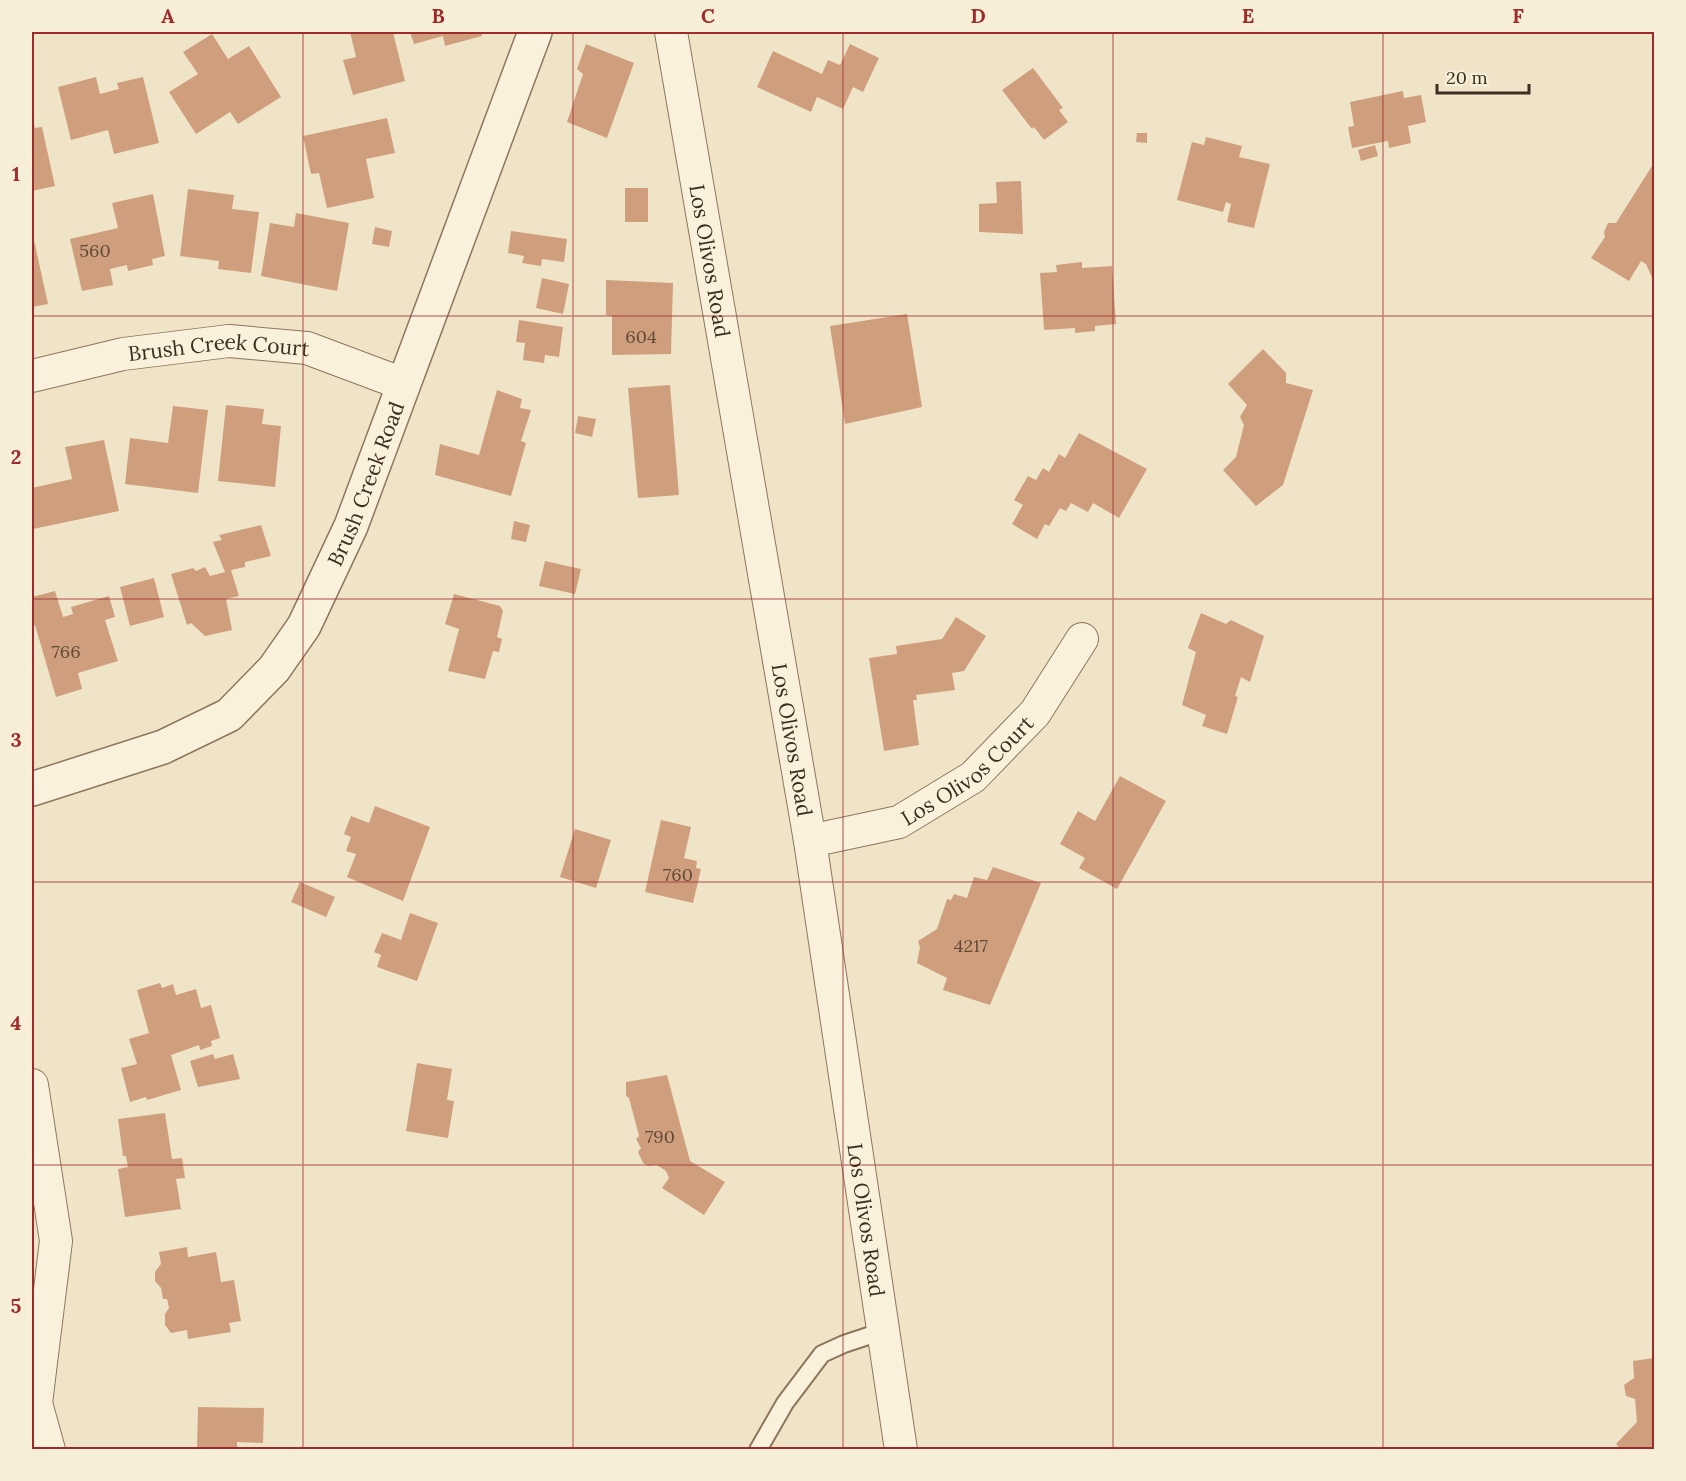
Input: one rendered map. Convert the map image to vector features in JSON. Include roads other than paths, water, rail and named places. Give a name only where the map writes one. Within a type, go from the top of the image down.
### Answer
[{"type":"street","name":"Brush Creek Road","points":[[32,789],[163,747],[229,715],[274,669],[304,626],[351,526],[535,32]]},
{"type":"street","name":"Los Olivos Road","points":[[670,32],[810,841],[901,1449]]},
{"type":"street","name":"Brush Creek Court","points":[[32,376],[123,354],[229,341],[307,348],[403,384]]},
{"type":"street","name":"Los Olivos Court","points":[[810,841],[899,822],[973,777],[1035,713],[1082,639]]},
{"type":"street","points":[[32,1085],[56,1241],[36,1403],[49,1449]]},
{"type":"lane","points":[[758,1449],[785,1403],[822,1354],[884,1331]]}]
